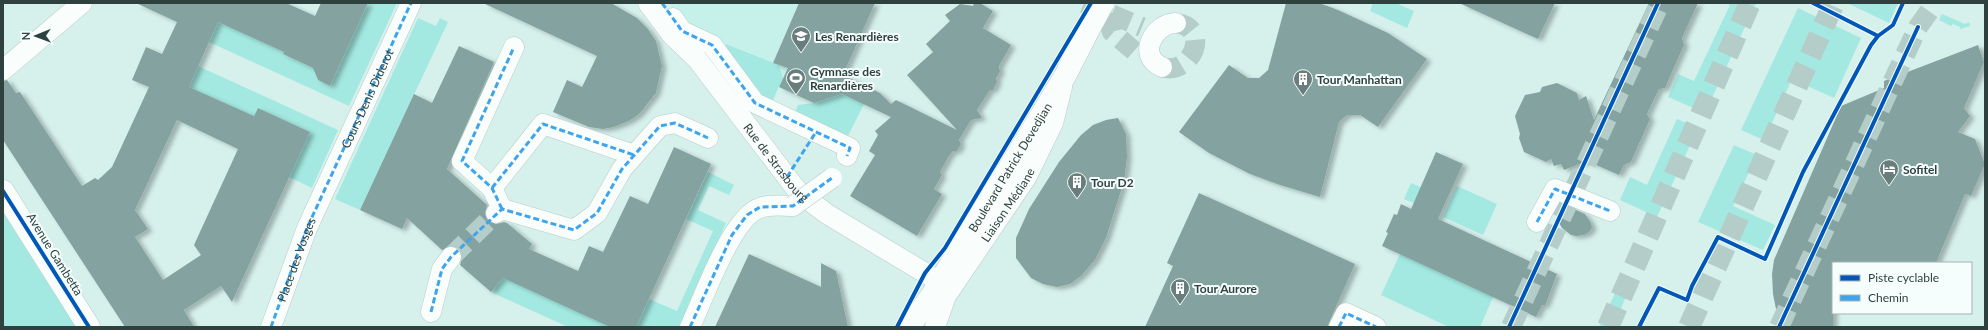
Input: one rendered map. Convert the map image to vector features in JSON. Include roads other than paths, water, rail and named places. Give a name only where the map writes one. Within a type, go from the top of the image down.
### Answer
[{"type":"main road","name":"Boulevard Patrick Devedjian","points":[[909,327],[940,282],[1065,76],[1103,3]]},
{"type":"main road","name":"Avenue Gambetta","points":[[3,191],[90,327]]},
{"type":"street","points":[[3,70],[82,3]]},
{"type":"street","name":"Cours Denis Diderot","points":[[324,194],[411,3]]},
{"type":"street","name":"Rue de Strasbourg","points":[[648,3],[672,35],[697,59],[796,189],[832,217],[940,282]]},
{"type":"street","points":[[662,3],[682,31],[712,45],[754,104],[850,148],[847,156]]},
{"type":"street","points":[[1142,27],[1170,25],[1154,34],[1148,49],[1149,58]]},
{"type":"street","points":[[514,47],[462,161],[492,188],[499,211],[574,230],[597,214],[622,169],[660,126],[675,123],[708,138]]},
{"type":"street","name":"Liaison Médiane","points":[[935,327],[946,296],[1026,178],[1053,123],[1065,76]]},
{"type":"street","points":[[492,188],[543,124],[634,155]]},
{"type":"street","points":[[690,327],[732,235],[747,215],[760,207],[793,206],[832,178]]},
{"type":"street","points":[[1537,222],[1555,189],[1610,212]]},
{"type":"street","name":"Place des Vosges","points":[[271,327],[307,228],[324,194]]},
{"type":"street","points":[[431,312],[442,269],[451,257]]},
{"type":"street","points":[[1339,327],[1346,313],[1376,327]]},
{"type":"tunnel","points":[[1084,3],[1142,27]]},
{"type":"tunnel","points":[[1511,327],[1660,3]]},
{"type":"tunnel","points":[[1608,327],[1750,3]]},
{"type":"tunnel","points":[[1689,327],[1834,3]]},
{"type":"tunnel","points":[[1779,327],[1918,27],[1935,3]]},
{"type":"tunnel","points":[[1107,14],[1112,32],[1134,51]]},
{"type":"tunnel","points":[[1162,67],[1172,68],[1181,65],[1188,59],[1193,51],[1195,42],[1193,33],[1187,27],[1176,23]]},
{"type":"tunnel","points":[[451,257],[496,213]]},
{"type":"place","name":"Les Renardières","points":[[801,53]]},
{"type":"place","name":"Gymnase des Renardières","points":[[796,95]]},
{"type":"place","name":"Tour Manhattan","points":[[1303,96]]},
{"type":"place","name":"Sofitel","points":[[1889,186]]},
{"type":"place","name":"Tour D2","points":[[1077,199]]},
{"type":"place","name":"Tour Aurore","points":[[1180,305]]}]
